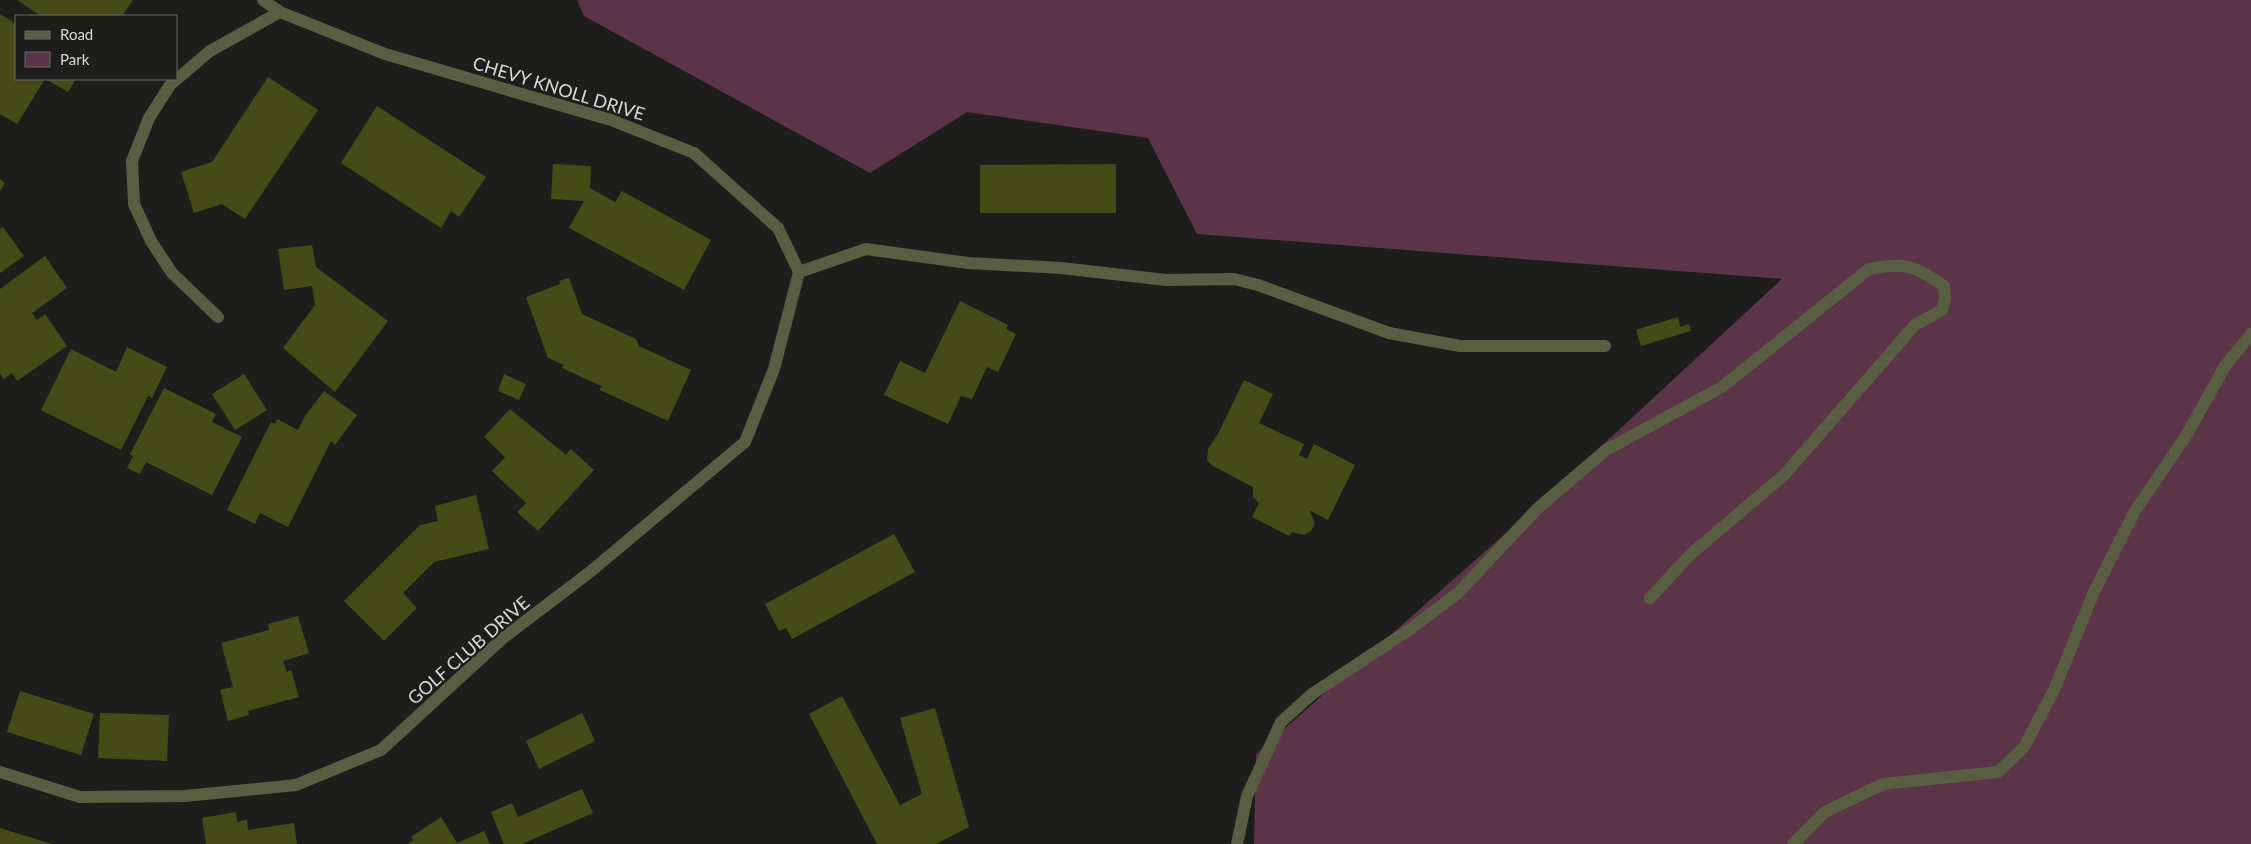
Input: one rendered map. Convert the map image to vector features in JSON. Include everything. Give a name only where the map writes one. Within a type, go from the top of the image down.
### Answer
[{"type":"street","name":"CHEVY KNOLL DRIVE","points":[[262,0],[280,12],[385,54],[611,120],[694,153],[778,228],[799,272]]},
{"type":"street","points":[[178,78],[210,52],[280,12]]},
{"type":"street","points":[[176,80],[170,85],[149,118],[132,162],[134,204],[151,242],[172,273],[218,317]]},
{"type":"street","points":[[799,272],[866,249],[968,263],[1061,268],[1166,280],[1234,279],[1258,285],[1389,333],[1460,346],[1604,346]]},
{"type":"street","points":[[1237,844],[1246,796],[1280,722],[1312,694],[1409,630],[1458,593],[1538,508],[1606,450],[1722,387],[1869,269],[1899,264],[1924,272],[1944,286],[1946,298],[1942,310],[1915,325],[1784,476],[1691,554],[1650,598]]},
{"type":"street","name":"GOLF CLUB DRIVE","points":[[0,772],[80,797],[185,796],[296,784],[381,750],[503,638],[606,560],[745,442],[774,369],[799,272]]},
{"type":"street","points":[[1793,844],[1825,812],[1883,784],[1998,772],[2024,746],[2054,690],[2094,592],[2135,512],[2186,436],[2225,366],[2251,334]]},
{"type":"green space","points":[[577,0],[2251,0],[2251,844],[1254,844],[1256,754],[1542,501],[1782,279],[1197,234],[1148,138],[967,112],[870,173],[584,16]]},
{"type":"building","points":[[17,0],[133,0],[123,15],[40,15]]},
{"type":"building","points":[[0,14],[15,23],[15,80],[44,80],[17,124],[0,114]]},
{"type":"building","points":[[268,77],[318,110],[245,219],[222,204],[194,213],[181,172],[212,162]]},
{"type":"building","points":[[48,80],[75,80],[68,92]]},
{"type":"building","points":[[377,106],[486,177],[459,217],[451,211],[441,228],[341,163]]},
{"type":"building","points":[[553,164],[591,166],[590,188],[615,202],[622,191],[711,240],[684,290],[569,228],[584,201],[551,199]]},
{"type":"building","points":[[1116,164],[1116,213],[980,213],[980,165]]},
{"type":"building","points":[[0,179],[5,183],[0,191]]},
{"type":"building","points":[[3,227],[24,256],[0,273],[0,229]]},
{"type":"building","points":[[312,245],[316,267],[388,321],[335,392],[283,348],[315,305],[312,286],[284,290],[278,249]]},
{"type":"building","points":[[45,256],[67,288],[32,313],[37,320],[45,314],[67,346],[17,381],[12,373],[4,379],[0,374],[0,289]]},
{"type":"building","points":[[569,278],[582,314],[636,339],[639,346],[691,370],[668,421],[600,390],[601,386],[562,368],[564,365],[548,358],[526,297],[560,284],[559,281]]},
{"type":"building","points":[[960,301],[1008,325],[1006,329],[1016,334],[998,372],[987,367],[972,399],[961,396],[948,424],[884,395],[900,361],[925,373]]},
{"type":"building","points":[[1678,317],[1680,327],[1689,324],[1691,331],[1641,346],[1636,330]]},
{"type":"building","points":[[127,347],[167,367],[152,398],[148,396],[121,450],[41,410],[71,349],[116,372]]},
{"type":"building","points":[[244,374],[267,410],[235,430],[212,394]]},
{"type":"building","points":[[504,374],[526,384],[519,400],[498,391]]},
{"type":"building","points":[[1244,380],[1273,394],[1259,423],[1304,444],[1299,455],[1307,459],[1314,444],[1355,465],[1328,520],[1309,510],[1314,526],[1311,531],[1304,535],[1292,532],[1289,536],[1252,517],[1259,503],[1253,497],[1253,487],[1213,466],[1207,460],[1208,449],[1218,434]]},
{"type":"building","points":[[164,388],[216,414],[212,422],[242,437],[212,495],[146,462],[140,474],[127,468],[133,456],[130,454]]},
{"type":"building","points":[[324,391],[357,415],[335,445],[331,441],[288,527],[260,513],[255,524],[227,510],[271,422],[275,424],[277,419],[298,430],[305,416]]},
{"type":"building","points":[[510,409],[566,455],[571,449],[594,470],[538,531],[517,512],[526,503],[492,471],[505,457],[484,437]]},
{"type":"building","points":[[476,495],[489,549],[434,562],[403,593],[417,608],[384,641],[344,601],[420,525],[438,521],[435,506]]},
{"type":"building","points":[[894,534],[915,572],[792,639],[786,628],[779,631],[765,604]]},
{"type":"building","points":[[298,616],[309,653],[283,661],[287,672],[291,670],[299,697],[248,711],[249,715],[228,721],[220,690],[233,687],[221,643],[269,630],[268,624]]},
{"type":"building","points":[[20,691],[94,714],[81,755],[7,732]]},
{"type":"building","points":[[842,696],[900,805],[922,794],[900,718],[935,708],[969,827],[936,844],[877,844],[809,714]]},
{"type":"building","points":[[100,713],[169,715],[167,761],[98,758]]},
{"type":"building","points":[[582,713],[595,741],[539,769],[526,741]]},
{"type":"building","points":[[582,789],[593,813],[522,844],[504,844],[491,812],[512,803],[518,817]]},
{"type":"building","points":[[236,812],[237,822],[247,820],[248,830],[294,823],[297,844],[206,844],[202,818]]},
{"type":"building","points":[[441,817],[457,843],[484,831],[490,844],[408,844],[413,840],[411,837]]},
{"type":"building","points":[[0,828],[52,844],[0,844]]}]
